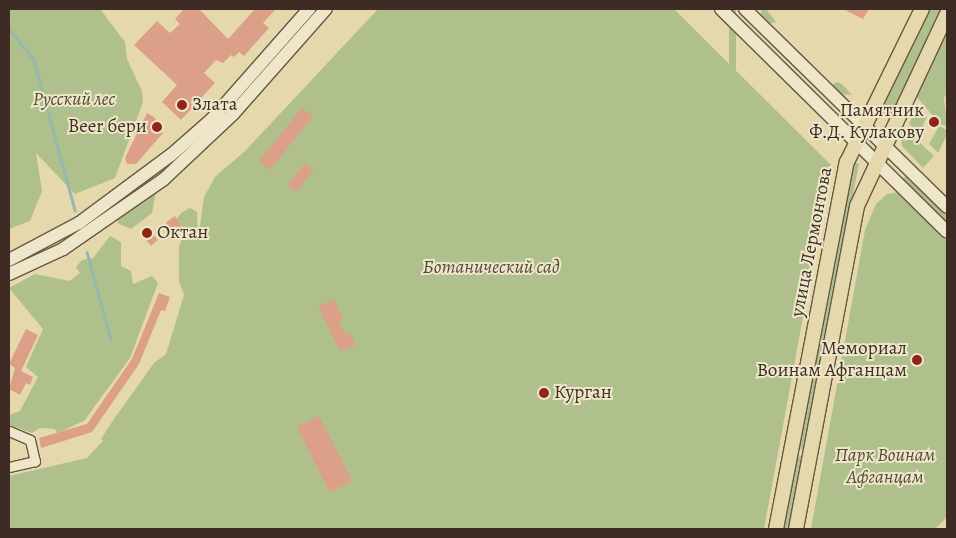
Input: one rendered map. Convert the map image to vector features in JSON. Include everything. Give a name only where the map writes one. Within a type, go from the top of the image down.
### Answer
[{"type":"main road","points":[[9,260],[65,232],[164,161],[212,119],[309,9]]},
{"type":"main road","points":[[9,274],[63,249],[146,192],[218,130],[326,9]]},
{"type":"main road","points":[[721,9],[947,232]]},
{"type":"main road","points":[[745,9],[947,207]]},
{"type":"main road","name":"улица Лермонтова","points":[[776,529],[847,162],[855,141],[922,9]]},
{"type":"main road","name":"улица Лермонтова","points":[[796,529],[855,214],[876,161],[947,14]]},
{"type":"main road","points":[[791,451],[811,455]]},
{"type":"street","points":[[9,431],[30,440],[35,461],[9,467]]},
{"type":"green space","name":"Русский лес","points":[[9,9],[100,9],[125,42],[127,59],[142,91],[143,102],[115,178],[75,194],[36,153],[42,191],[30,221],[9,229]]},
{"type":"green space","name":"Ботанический сад","points":[[378,9],[674,9],[831,165],[764,529],[9,529],[9,476],[87,458],[103,441],[101,439],[114,419],[154,363],[166,354],[184,295],[179,281],[179,246],[185,230],[177,219],[181,213],[190,208],[197,212],[198,240],[204,197],[215,177],[245,151]]},
{"type":"green space","points":[[729,9],[736,9],[736,165],[729,165]]},
{"type":"green space","points":[[762,9],[766,9],[776,22],[768,24],[760,17]]},
{"type":"green space","points":[[929,9],[942,9],[891,115],[886,117],[881,109]]},
{"type":"green space","points":[[947,25],[947,92],[944,98],[947,126],[940,124],[914,94]]},
{"type":"green space","points":[[837,82],[842,84],[852,95],[839,94],[832,85]]},
{"type":"green space","points":[[916,110],[927,117],[919,133],[909,124]]},
{"type":"green space","points":[[900,124],[934,156],[923,168],[902,146]]},
{"type":"green space","points":[[939,126],[947,130],[947,135],[938,153],[929,144]]},
{"type":"green space","points":[[852,162],[859,164],[803,450],[799,448]]},
{"type":"green space","points":[[906,175],[947,216],[947,224],[903,179]]},
{"type":"green space","points":[[156,191],[152,213],[131,229],[119,224],[116,219]]},
{"type":"green space","name":"Парк Воинам Афганцам","points":[[899,192],[947,241],[947,517],[935,529],[811,529],[865,230],[876,204],[887,194]]},
{"type":"green space","points":[[110,236],[121,242],[121,266],[131,271],[133,284],[152,276],[158,283],[130,358],[84,421],[57,433],[55,429],[40,428],[32,433],[9,425],[9,415],[20,411],[38,377],[26,367],[43,329],[9,288],[35,274],[70,281],[80,273],[76,267],[82,260],[93,258]]},
{"type":"green space","points":[[802,456],[790,529],[784,529],[797,457]]},
{"type":"building","points":[[184,9],[199,9],[228,39],[255,9],[276,9],[263,23],[269,28],[244,56],[239,52],[234,57],[231,55],[223,63],[216,60],[204,73],[215,83],[181,120],[162,102],[177,85],[134,45],[157,21],[170,33],[180,24],[175,19]]},
{"type":"building","points":[[843,9],[869,9],[863,19]]},
{"type":"building","points":[[302,108],[313,117],[270,170],[259,161]]},
{"type":"building","points":[[147,113],[154,117],[163,133],[136,164],[127,164],[125,158]]},
{"type":"building","points":[[305,163],[314,170],[296,193],[287,186]]},
{"type":"building","points":[[175,216],[183,228],[174,234],[166,222]]},
{"type":"building","points":[[147,227],[158,240],[151,246],[140,233]]},
{"type":"building","points":[[159,293],[170,297],[165,311],[161,310],[139,364],[92,432],[41,448],[39,438],[87,424],[132,359]]},
{"type":"building","points":[[334,299],[343,320],[339,322],[345,335],[350,332],[356,345],[340,351],[318,306]]},
{"type":"building","points":[[26,329],[38,335],[21,371],[33,377],[30,385],[26,383],[20,395],[9,389],[15,368],[9,364]]},
{"type":"building","points":[[319,416],[352,481],[330,492],[297,427]]},
{"type":"waterway","points":[[9,29],[34,60],[75,210]]},
{"type":"waterway","points":[[87,252],[111,340]]},
{"type":"place","name":"Злата","points":[[182,105]]},
{"type":"place","name":"Памятник Ф.Д. Кулакову","points":[[934,122]]},
{"type":"place","name":"Beer бери","points":[[157,127]]},
{"type":"place","name":"Октан","points":[[147,233]]},
{"type":"place","name":"Мемориал Воинам Афганцам","points":[[917,360]]},
{"type":"place","name":"Курган","points":[[544,393]]}]
